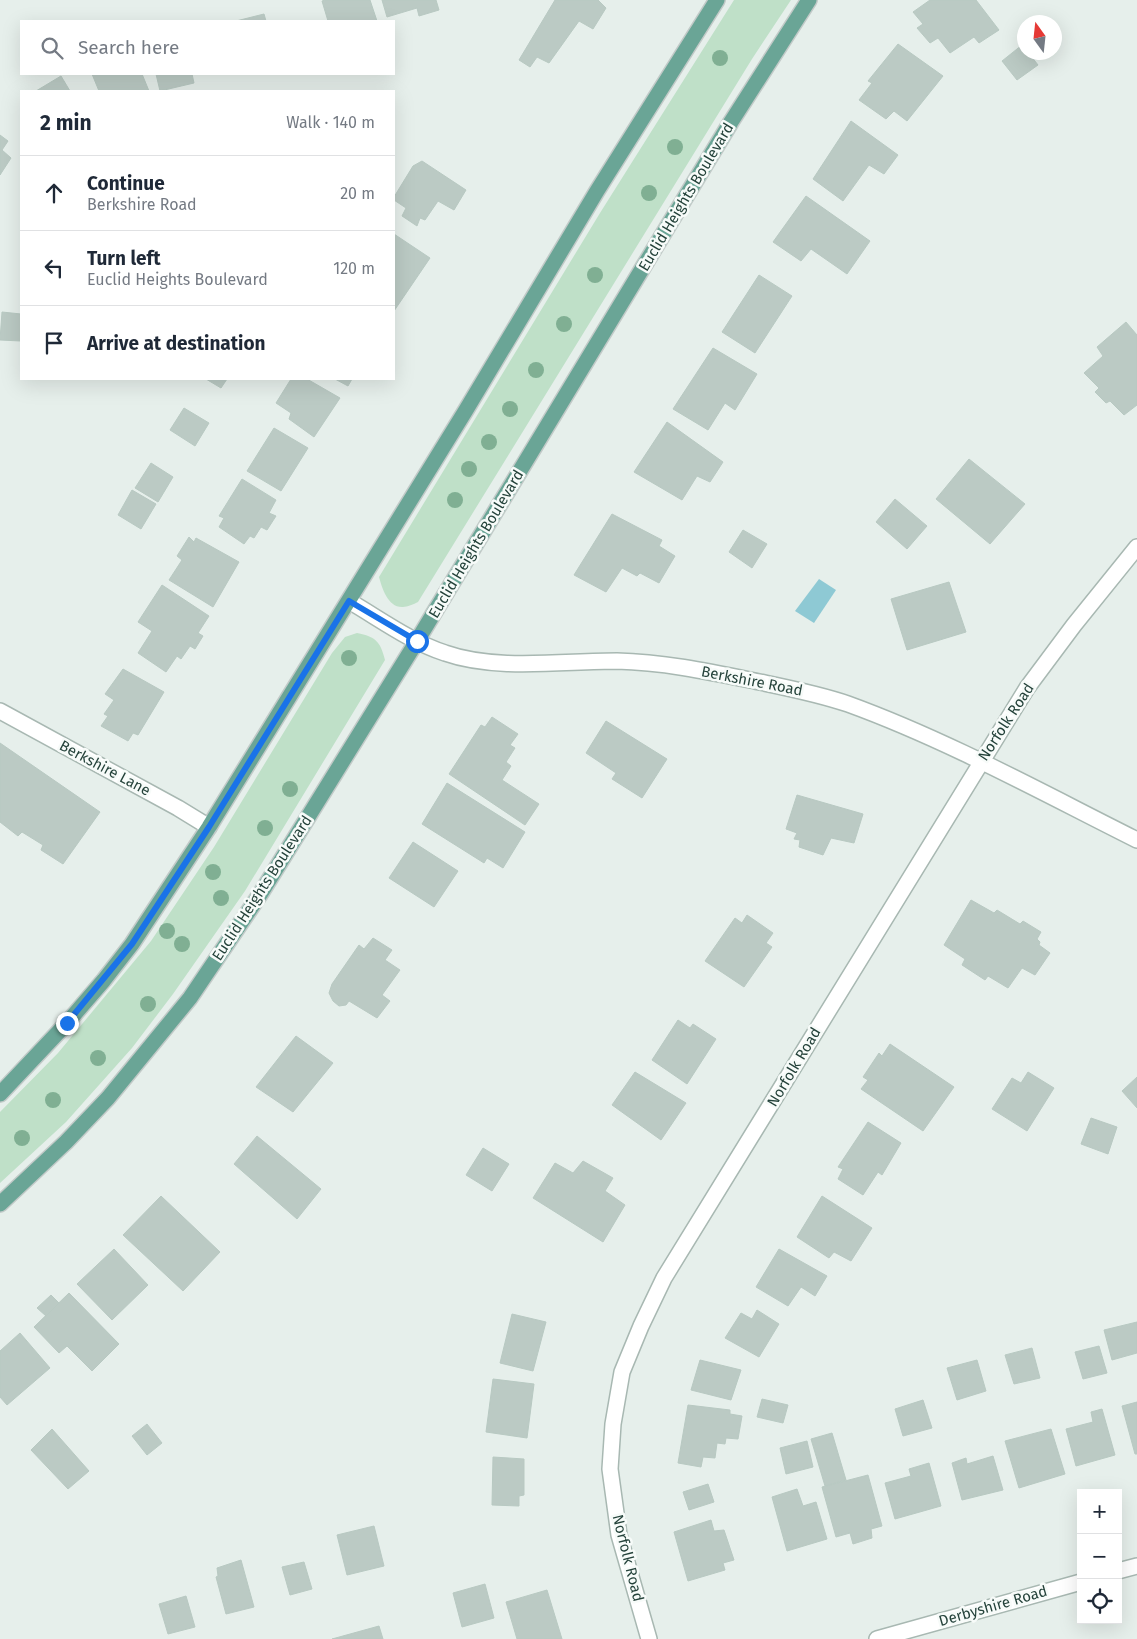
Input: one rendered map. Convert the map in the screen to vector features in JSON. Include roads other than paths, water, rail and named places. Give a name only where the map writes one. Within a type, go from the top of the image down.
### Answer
[{"type":"main road","points":[[0,1094],[67,1023],[132,944],[209,827],[476,394],[597,191],[717,0]]},
{"type":"main road","name":"Euclid Heights Boulevard","points":[[0,1204],[66,1142],[108,1098],[190,998],[261,892],[417,641],[726,131],[809,0]]},
{"type":"street","name":"Norfolk Road","points":[[649,1639],[619,1535],[610,1469],[613,1424],[622,1372],[641,1326],[664,1278],[1027,688],[1074,624],[1137,547]]},
{"type":"street","name":"Berkshire Road","points":[[349,601],[417,641],[445,653],[476,661],[512,664],[617,661],[652,664],[748,680],[809,693],[846,704],[888,720],[980,762],[1137,840]]},
{"type":"street","name":"Berkshire Lane","points":[[0,711],[178,808],[209,827]]},
{"type":"street","points":[[1122,1570],[1137,1566]]},
{"type":"street","name":"Derbyshire Road","points":[[877,1639],[1077,1583]]},
{"type":"water","points":[[819,579],[836,590],[814,623],[795,611]]}]
